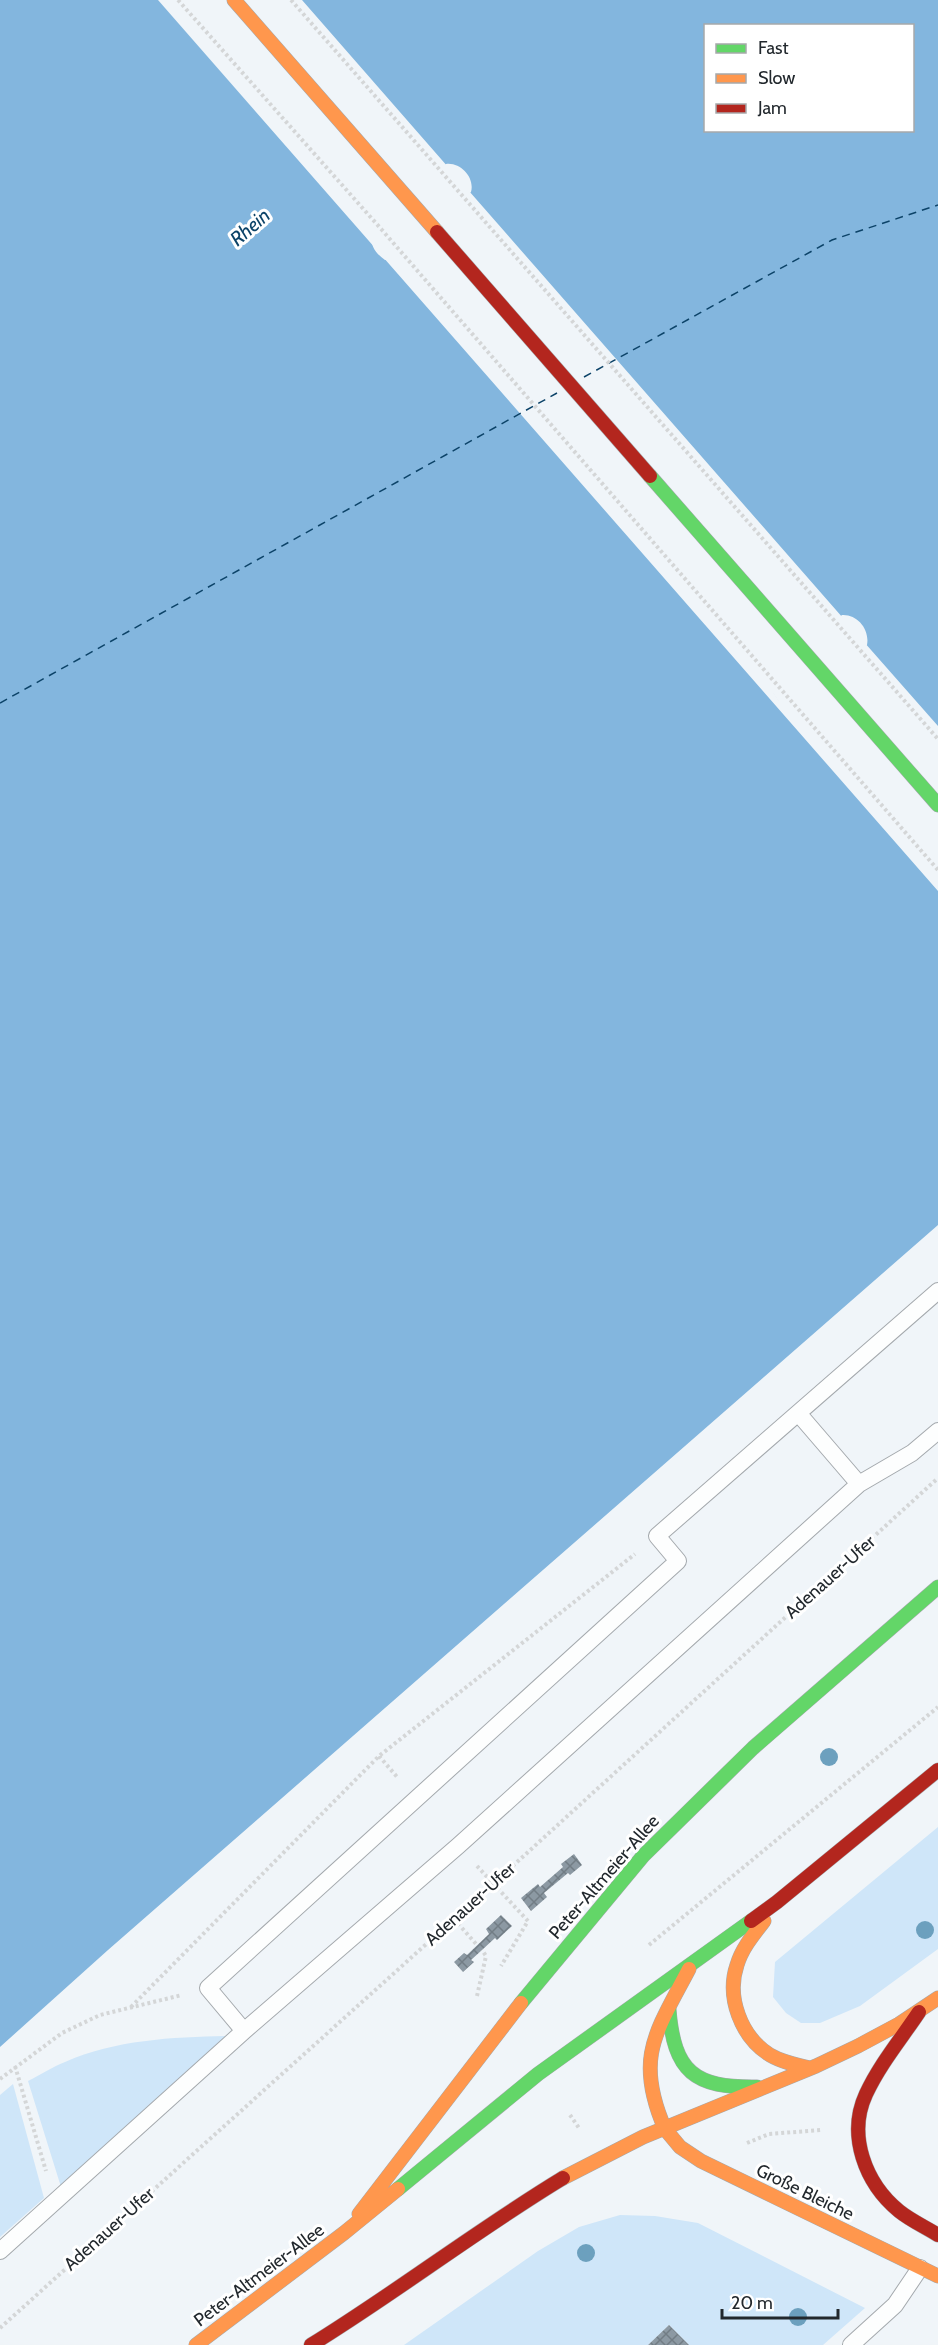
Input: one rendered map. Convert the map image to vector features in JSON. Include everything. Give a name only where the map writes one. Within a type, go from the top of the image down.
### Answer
[{"type":"main road","points":[[234,0],[938,805]]},
{"type":"main road","name":"Peter-Altmeier-Allee","points":[[344,2233],[496,2032],[643,1856],[753,1748],[938,1587]]},
{"type":"main road","name":"Peter-Altmeier-Allee","points":[[196,2345],[344,2233],[538,2074],[777,1902],[938,1770]]},
{"type":"main road","points":[[777,1902],[746,1944],[736,1966],[734,1990],[738,2013],[749,2035],[765,2052],[787,2063],[810,2068]]},
{"type":"main road","points":[[664,2129],[654,2109],[648,2071],[652,2046],[691,1964]]},
{"type":"main road","points":[[311,2345],[528,2198],[602,2156],[810,2068],[884,2032],[938,1998]]},
{"type":"main road","points":[[669,2009],[674,2047],[688,2071],[706,2082],[731,2088],[766,2086]]},
{"type":"main road","name":"Große Bleiche","points":[[919,2012],[864,2098],[858,2128],[858,2142],[863,2161],[872,2180],[885,2198],[900,2212],[938,2235]]},
{"type":"main road","name":"Große Bleiche","points":[[664,2129],[680,2147],[701,2161],[938,2276]]},
{"type":"lane","points":[[244,2031],[208,1989],[678,1561],[657,1536],[938,1291]]},
{"type":"lane","points":[[798,1413],[859,1484]]},
{"type":"lane","points":[[0,2251],[244,2031],[458,1846],[859,1484],[912,1453],[938,1431]]},
{"type":"lane","points":[[851,2345],[895,2305],[920,2268]]},
{"type":"path","points":[[178,0],[382,230],[938,870]]},
{"type":"path","points":[[291,0],[938,739]]},
{"type":"path","name":"Adenauer-Ufer","points":[[0,2328],[493,1884],[938,1478]]},
{"type":"path","points":[[131,2007],[379,1756],[657,1536]]},
{"type":"path","points":[[645,1949],[938,1707]]},
{"type":"path","points":[[493,1884],[528,1921]]},
{"type":"path","points":[[454,1919],[477,1945]]},
{"type":"path","points":[[476,2000],[486,1956],[482,1950]]},
{"type":"path","points":[[0,2079],[62,2034],[100,2015],[208,1989]]},
{"type":"path","points":[[15,2066],[54,2202]]},
{"type":"path","points":[[570,2115],[583,2133]]},
{"type":"path","points":[[737,2147],[769,2134],[828,2130]]},
{"type":"shaded area","points":[[938,1827],[938,1949],[860,2006],[820,2023],[801,2023],[786,2013],[773,1997],[775,1962]]},
{"type":"shaded area","points":[[226,2036],[61,2187],[28,2081],[60,2064],[124,2044],[185,2037]]},
{"type":"shaded area","points":[[13,2084],[44,2198],[0,2237],[0,2095]]},
{"type":"shaded area","points":[[620,2215],[655,2216],[698,2223],[865,2308],[823,2345],[689,2345],[669,2325],[648,2345],[404,2345],[538,2251],[579,2227]]},
{"type":"water","name":"Rhein","points":[[0,0],[938,0],[938,1225],[0,2047]],"holes":[[[446,164],[452,164],[466,172],[471,181],[471,192],[396,260],[385,260],[372,245],[371,232]],[[842,615],[853,617],[861,624],[866,633],[867,645],[793,710],[783,708],[769,687],[770,681]]]},
{"type":"pier","points":[[158,0],[302,0],[448,167],[373,234],[373,240],[379,250],[387,257],[394,258],[469,191],[843,618],[773,682],[773,692],[779,701],[789,707],[795,706],[864,642],[938,726],[938,891]]},
{"type":"building","points":[[574,1854],[582,1865],[570,1875],[568,1873],[544,1893],[547,1897],[531,1911],[521,1898],[538,1884],[540,1887],[563,1867],[561,1864]]},
{"type":"building","points":[[501,1915],[512,1926],[471,1960],[474,1962],[463,1972],[454,1962],[464,1953],[467,1955],[489,1934],[486,1929]]},
{"type":"building","points":[[669,2325],[689,2345],[648,2345]]},
{"type":"ferry route","points":[[584,377],[832,240],[938,205]]},
{"type":"ferry route","points":[[0,703],[557,393]]},
{"type":"traffic: fast","points":[[650,476],[938,805]]},
{"type":"traffic: fast","points":[[521,2003],[643,1856],[753,1748],[938,1587]]},
{"type":"traffic: fast","points":[[398,2189],[538,2074],[751,1921]]},
{"type":"traffic: fast","points":[[669,2009],[676,2048],[682,2062],[691,2072],[717,2084],[757,2087]]},
{"type":"traffic: slow","points":[[234,0],[437,232]]},
{"type":"traffic: slow","points":[[764,1921],[745,1947],[737,1965],[733,1990],[738,2015],[751,2038],[770,2055],[810,2068]]},
{"type":"traffic: slow","points":[[665,2129],[651,2083],[650,2064],[659,2029],[689,1969]]},
{"type":"traffic: slow","points":[[563,2178],[643,2137],[816,2066],[858,2046],[899,2024],[938,1998]]},
{"type":"traffic: slow","points":[[359,2214],[521,2003]]},
{"type":"traffic: slow","points":[[665,2129],[680,2147],[701,2161],[938,2276]]},
{"type":"traffic: slow","points":[[196,2345],[344,2233],[398,2189]]},
{"type":"traffic: jam","points":[[437,232],[650,476]]},
{"type":"traffic: jam","points":[[751,1921],[938,1770]]},
{"type":"traffic: jam","points":[[919,2012],[884,2062],[866,2094],[858,2126],[859,2142],[869,2172],[887,2200],[903,2214],[938,2235]]},
{"type":"traffic: jam","points":[[311,2345],[563,2178]]}]
